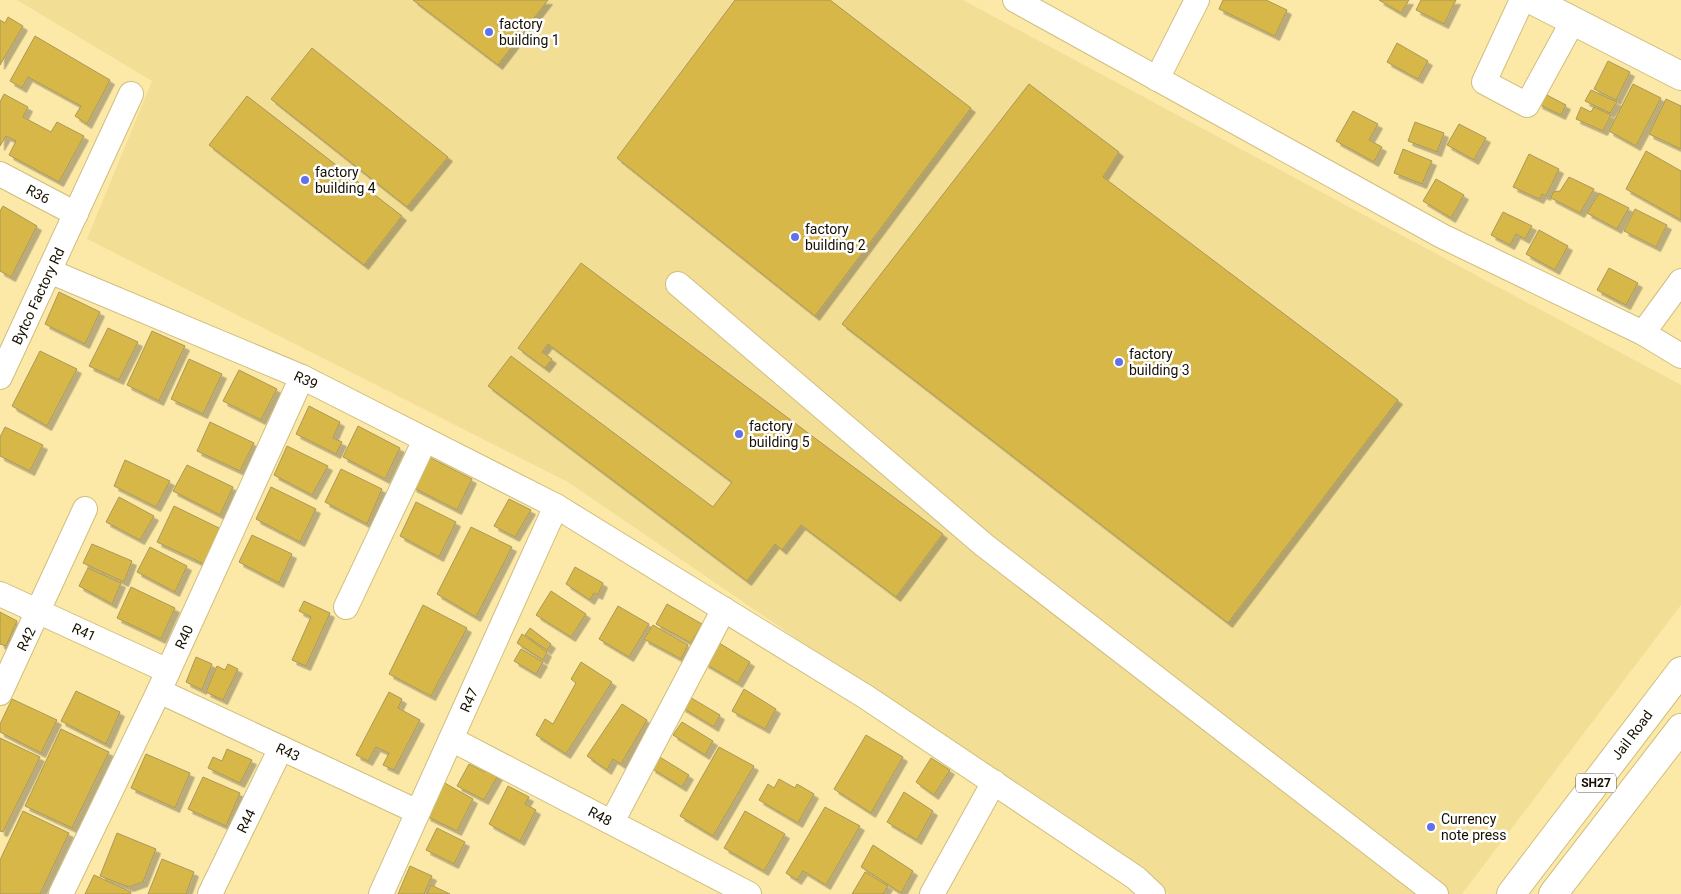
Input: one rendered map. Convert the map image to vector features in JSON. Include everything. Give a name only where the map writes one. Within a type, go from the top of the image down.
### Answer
[{"type":"main road","points":[[1532,0],[1679,71]]},
{"type":"main road","name":"Jail Road","points":[[1511,894],[1681,672]]},
{"type":"main road","points":[[1553,894],[1681,728]]},
{"type":"street","points":[[1014,0],[1442,236],[1643,332],[1681,356]]},
{"type":"street","points":[[1157,79],[1197,0]]},
{"type":"street","points":[[1522,0],[1484,82],[1527,105],[1574,21]]},
{"type":"street","name":"Bytco Factory Rd","points":[[0,377],[131,94]]},
{"type":"street","name":"R36","points":[[0,174],[76,214]]},
{"type":"street","name":"R39","points":[[49,270],[302,378],[556,506],[866,697],[1136,878],[1147,892]]},
{"type":"street","points":[[1643,332],[1681,281]]},
{"type":"street","points":[[678,284],[984,545],[1436,894]]},
{"type":"street","name":"R40","points":[[61,894],[164,681],[302,378]]},
{"type":"street","points":[[346,607],[425,440]]},
{"type":"street","name":"R47","points":[[381,894],[556,506]]},
{"type":"street","name":"R42","points":[[0,693],[85,509]]},
{"type":"street","name":"R41","points":[[0,594],[39,612],[164,681]]},
{"type":"street","points":[[612,822],[724,610]]},
{"type":"street","name":"R43","points":[[164,681],[281,748],[418,812]]},
{"type":"street","name":"R48","points":[[451,738],[749,894]]},
{"type":"street","name":"R44","points":[[210,894],[281,748]]},
{"type":"street","points":[[932,894],[994,782]]},
{"type":"shaded area","points":[[17,0],[963,0],[1681,385],[1681,605],[1462,894],[1169,894],[568,482],[87,239],[152,81]]},
{"type":"building","name":"factory building 1","points":[[413,0],[548,0],[498,65]]},
{"type":"building","name":"factory building 2","points":[[735,0],[830,0],[971,108],[815,316],[617,158]]},
{"type":"building","points":[[1223,0],[1266,0],[1287,10],[1275,36],[1219,9]]},
{"type":"building","points":[[1379,0],[1409,0],[1401,13]]},
{"type":"building","points":[[1421,0],[1456,0],[1444,24],[1416,10]]},
{"type":"building","points":[[8,17],[23,26],[0,65],[0,20],[5,23]]},
{"type":"building","points":[[35,36],[110,80],[87,124],[75,116],[81,106],[28,77],[22,88],[10,81]]},
{"type":"building","points":[[1397,43],[1428,61],[1418,79],[1387,62]]},
{"type":"building","points":[[312,48],[448,157],[407,207],[271,99]]},
{"type":"building","points":[[1608,61],[1630,72],[1616,100],[1594,89]]},
{"type":"building","name":"factory building 3","points":[[1029,84],[1119,152],[1103,177],[1398,400],[1228,623],[842,324]]},
{"type":"building","points":[[1633,84],[1661,98],[1636,146],[1609,131]]},
{"type":"building","points":[[1591,90],[1617,102],[1610,113],[1585,101]]},
{"type":"building","points":[[1543,93],[1566,105],[1561,115],[1538,104]]},
{"type":"building","points":[[4,94],[28,107],[23,117],[51,132],[57,122],[84,136],[59,182],[9,155],[16,141],[6,136],[0,146],[0,102]]},
{"type":"building","name":"factory building 4","points":[[247,96],[402,216],[364,265],[209,145]]},
{"type":"building","points":[[1666,99],[1681,106],[1681,149],[1649,134]]},
{"type":"building","points":[[1581,107],[1591,112],[1594,107],[1611,115],[1603,131],[1576,119]]},
{"type":"building","points":[[1353,111],[1378,124],[1369,140],[1382,147],[1374,162],[1336,141]]},
{"type":"building","points":[[1415,122],[1444,133],[1437,152],[1408,141]]},
{"type":"building","points":[[1459,124],[1486,138],[1474,160],[1447,145]]},
{"type":"building","points":[[1403,149],[1432,161],[1422,184],[1394,173]]},
{"type":"building","points":[[1646,151],[1681,171],[1681,220],[1626,189]]},
{"type":"building","points":[[1529,154],[1559,169],[1546,196],[1542,194],[1539,199],[1513,187]]},
{"type":"building","points":[[1569,177],[1594,189],[1580,213],[1551,198],[1553,192],[1560,191]]},
{"type":"building","points":[[1436,179],[1464,195],[1451,218],[1423,201]]},
{"type":"building","points":[[1599,193],[1629,208],[1617,229],[1587,213]]},
{"type":"building","points":[[3,206],[37,226],[11,277],[0,271],[0,211]]},
{"type":"building","points":[[1635,209],[1667,225],[1656,247],[1624,231]]},
{"type":"building","points":[[1503,212],[1532,226],[1525,239],[1516,234],[1510,245],[1491,235]]},
{"type":"building","points":[[1539,230],[1568,246],[1555,270],[1526,254]]},
{"type":"building","name":"factory building 5","points":[[581,263],[943,534],[896,597],[801,525],[782,550],[775,544],[747,581],[488,386],[511,356],[713,507],[732,482],[548,344],[542,352],[552,359],[545,368],[518,348]]},
{"type":"building","points":[[1609,268],[1638,283],[1626,305],[1597,290]]},
{"type":"building","points":[[59,292],[100,312],[85,344],[45,324]]},
{"type":"building","points":[[108,328],[138,342],[119,380],[89,366]]},
{"type":"building","points":[[152,331],[185,346],[159,401],[127,385]]},
{"type":"building","points":[[40,351],[77,369],[47,426],[12,406]]},
{"type":"building","points":[[189,359],[222,374],[203,414],[171,399]]},
{"type":"building","points":[[239,370],[277,389],[261,420],[223,401]]},
{"type":"building","points":[[309,406],[340,422],[333,438],[342,442],[336,454],[296,434]]},
{"type":"building","points":[[210,422],[254,443],[240,471],[197,451]]},
{"type":"building","points":[[358,426],[400,448],[385,479],[343,457]]},
{"type":"building","points":[[5,427],[43,445],[30,471],[0,456],[0,437]]},
{"type":"building","points":[[287,446],[328,466],[312,495],[274,475]]},
{"type":"building","points":[[427,456],[472,479],[457,510],[412,487]]},
{"type":"building","points":[[125,460],[170,481],[156,507],[114,486]]},
{"type":"building","points":[[187,465],[233,487],[220,515],[173,491]]},
{"type":"building","points":[[341,469],[382,489],[367,524],[325,502]]},
{"type":"building","points":[[271,487],[316,509],[300,542],[256,519]]},
{"type":"building","points":[[119,497],[154,516],[140,540],[106,522]]},
{"type":"building","points":[[509,499],[531,510],[515,537],[494,526]]},
{"type":"building","points":[[416,502],[456,522],[439,557],[400,536]]},
{"type":"building","points":[[174,506],[221,529],[204,564],[157,542]]},
{"type":"building","points":[[471,527],[512,547],[476,617],[437,594]]},
{"type":"building","points":[[252,535],[292,554],[279,583],[239,562]]},
{"type":"building","points":[[92,544],[132,561],[124,582],[83,563]]},
{"type":"building","points":[[150,547],[187,566],[175,592],[137,572]]},
{"type":"building","points":[[575,567],[603,583],[598,595],[594,593],[590,600],[566,584]]},
{"type":"building","points":[[88,568],[121,583],[112,604],[79,586]]},
{"type":"building","points":[[131,587],[175,608],[161,639],[117,618]]},
{"type":"building","points":[[551,591],[586,614],[571,637],[536,615]]},
{"type":"building","points":[[304,601],[330,613],[306,666],[292,660],[311,617],[299,611]]},
{"type":"building","points":[[667,604],[702,624],[691,643],[656,624]]},
{"type":"building","points":[[423,605],[467,628],[431,696],[389,674]]},
{"type":"building","points":[[618,606],[649,624],[629,657],[599,639]]},
{"type":"building","points":[[0,612],[17,621],[6,646],[0,644]]},
{"type":"building","points":[[653,625],[688,645],[681,659],[644,639]]},
{"type":"building","points":[[530,628],[551,644],[547,650],[525,635]]},
{"type":"building","points":[[522,634],[547,652],[543,660],[517,643]]},
{"type":"building","points":[[716,641],[750,662],[738,683],[704,663]]},
{"type":"building","points":[[521,649],[543,662],[536,674],[514,661]]},
{"type":"building","points":[[196,657],[212,664],[202,690],[186,682]]},
{"type":"building","points":[[581,662],[612,682],[566,754],[536,735],[545,719],[553,724],[576,683],[571,679]]},
{"type":"building","points":[[228,664],[238,669],[223,700],[206,692],[217,666],[225,670]]},
{"type":"building","points":[[744,689],[776,709],[765,729],[732,711]]},
{"type":"building","points":[[76,691],[120,712],[106,744],[61,721]]},
{"type":"building","points":[[389,692],[402,699],[398,708],[420,720],[394,770],[383,765],[389,753],[376,747],[368,761],[356,755]]},
{"type":"building","points":[[688,696],[720,715],[714,727],[681,707]]},
{"type":"building","points":[[12,699],[57,720],[41,753],[0,732],[0,724]]},
{"type":"building","points":[[622,704],[647,720],[621,764],[613,759],[607,770],[587,756]]},
{"type":"building","points":[[682,722],[713,741],[705,755],[673,735]]},
{"type":"building","points":[[61,729],[109,752],[72,828],[25,806]]},
{"type":"building","points":[[866,735],[903,757],[871,813],[834,789]]},
{"type":"building","points":[[0,738],[40,757],[3,832],[0,831]]},
{"type":"building","points":[[719,747],[754,766],[713,836],[680,816]]},
{"type":"building","points":[[227,749],[252,760],[240,783],[208,768],[213,757],[222,761]]},
{"type":"building","points":[[146,754],[190,773],[175,808],[131,788]]},
{"type":"building","points":[[658,756],[689,775],[682,787],[651,768]]},
{"type":"building","points":[[931,758],[950,770],[934,795],[916,782]]},
{"type":"building","points":[[469,764],[485,772],[488,765],[500,772],[484,800],[457,786]]},
{"type":"building","points":[[203,777],[240,793],[226,826],[188,809]]},
{"type":"building","points":[[779,779],[795,788],[797,784],[814,794],[798,823],[759,800],[768,784],[774,788]]},
{"type":"building","points":[[443,782],[473,799],[457,831],[426,816]]},
{"type":"building","points":[[508,786],[529,797],[525,804],[536,810],[520,841],[489,824]]},
{"type":"building","points":[[904,792],[933,811],[917,840],[887,822]]},
{"type":"building","points":[[825,807],[860,826],[826,885],[803,871],[797,880],[786,873]]},
{"type":"building","points":[[23,811],[69,833],[40,894],[0,894],[0,860]]},
{"type":"building","points":[[745,811],[785,834],[764,871],[724,848]]},
{"type":"building","points":[[437,828],[465,842],[454,864],[426,850]]},
{"type":"building","points":[[117,833],[156,849],[143,882],[129,887],[100,876]]},
{"type":"building","points":[[873,845],[913,871],[901,893],[861,867]]},
{"type":"building","points":[[162,859],[194,872],[186,894],[148,894]]},
{"type":"building","points":[[410,866],[432,876],[424,894],[398,894]]},
{"type":"building","points":[[865,872],[888,886],[883,894],[852,894]]},
{"type":"building","points":[[94,875],[131,892],[130,894],[85,894]]},
{"type":"building","points":[[431,885],[450,894],[427,894]]},
{"type":"place","name":"factory building 1","points":[[489,32]]},
{"type":"place","name":"factory building 4","points":[[305,180]]},
{"type":"place","name":"factory building 2","points":[[795,237]]},
{"type":"place","name":"factory building 3","points":[[1119,362]]},
{"type":"place","name":"factory building 5","points":[[739,434]]},
{"type":"place","name":"Currency note press","points":[[1431,827]]}]
